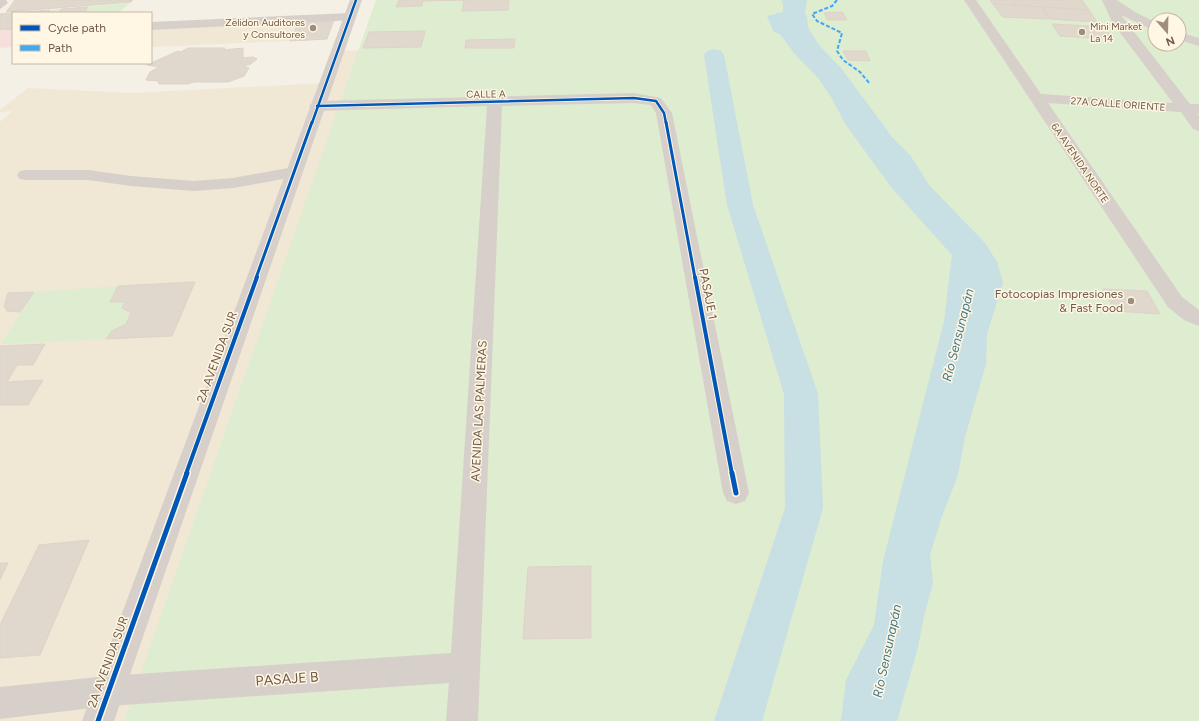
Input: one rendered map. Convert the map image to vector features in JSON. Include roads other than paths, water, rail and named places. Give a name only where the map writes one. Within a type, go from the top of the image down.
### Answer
[{"type":"street","name":"6A AVENIDA NORTE","points":[[970,0],[1175,302],[1191,315],[1199,318]]},
{"type":"street","points":[[1109,0],[1130,15],[1147,23]]},
{"type":"street","points":[[1109,0],[1117,18],[1192,109],[1199,126]]},
{"type":"street","points":[[152,26],[353,8]]},
{"type":"street","name":"2A AVENIDA SUR","points":[[98,721],[353,8]]},
{"type":"street","points":[[1187,38],[1199,42]]},
{"type":"street","name":"CALLE A","points":[[317,106],[634,98],[656,101]]},
{"type":"street","name":"27A CALLE ORIENTE","points":[[1036,98],[1192,109]]},
{"type":"street","name":"PASAJE 1","points":[[656,101],[664,113],[736,493]]},
{"type":"street","name":"AVENIDA LAS PALMERAS","points":[[462,721],[495,102]]},
{"type":"street","points":[[26,175],[88,175],[131,181],[194,186],[233,183],[294,172]]},
{"type":"street","name":"PASAJE B","points":[[0,703],[108,691],[465,667]]},
{"type":"lane","points":[[0,6],[4,2],[2,0]]},
{"type":"water","name":"Río Sensunapán","points":[[781,0],[807,0],[805,13],[807,16],[808,27],[818,44],[841,68],[892,137],[910,155],[929,185],[985,243],[997,262],[1003,283],[987,334],[986,364],[965,437],[958,475],[941,519],[930,555],[933,583],[924,616],[918,647],[897,721],[841,721],[846,680],[874,625],[883,561],[944,321],[952,255],[891,187],[846,125],[831,97],[819,79],[794,53],[780,34],[774,32],[767,16],[783,12],[783,4]]},
{"type":"waterway","points":[[714,55],[740,205],[801,394],[804,508],[738,721]]},
{"type":"place","name":"Zelidon Auditores y Consultores","points":[[313,28]]},
{"type":"place","name":"Mini Market La 14","points":[[1082,32]]},
{"type":"place","name":"Fotocopias Impresiones & Fast Food","points":[[1131,301]]}]
